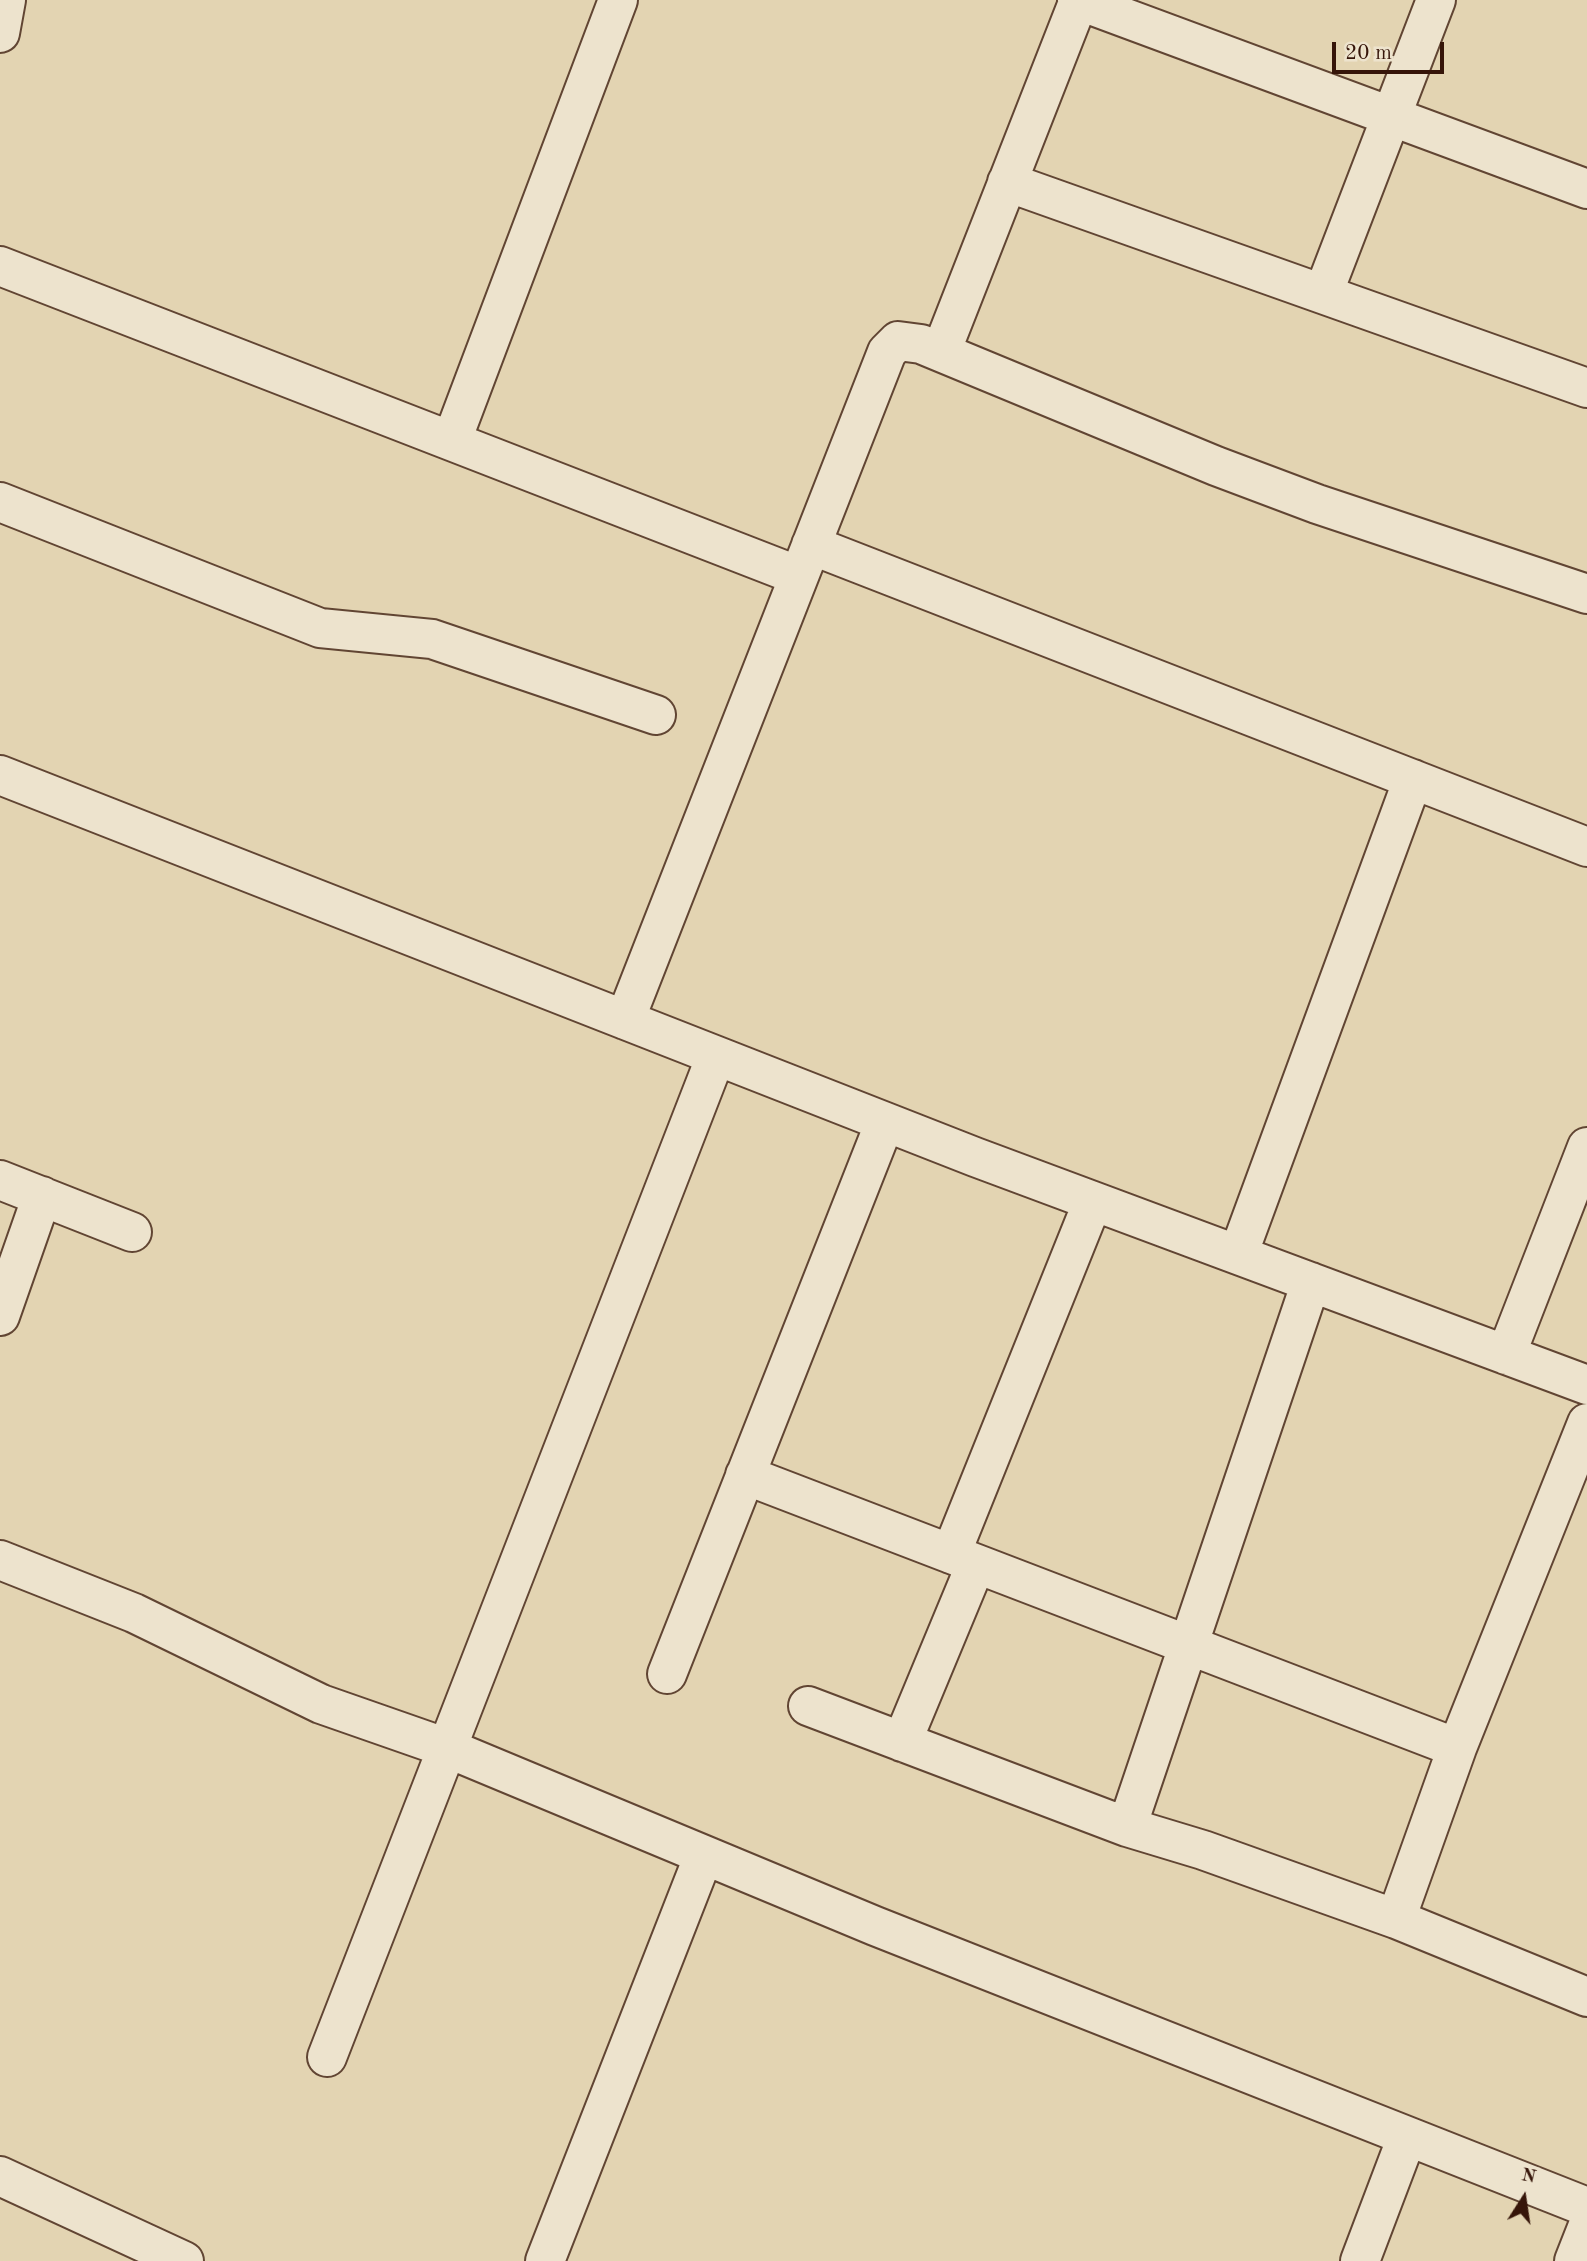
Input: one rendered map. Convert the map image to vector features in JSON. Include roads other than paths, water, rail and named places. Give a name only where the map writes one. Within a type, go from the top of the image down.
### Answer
[{"type":"street","points":[[0,33],[6,0]]},
{"type":"street","points":[[452,440],[618,0]]},
{"type":"street","points":[[941,352],[1078,0],[1587,189]]},
{"type":"street","points":[[1322,294],[1436,0]]},
{"type":"street","points":[[1007,181],[1587,388]]},
{"type":"street","points":[[0,266],[452,440],[805,561],[1413,779],[1587,847]]},
{"type":"street","points":[[625,1020],[892,345],[904,340],[941,352],[1317,504],[1587,594]]},
{"type":"street","points":[[0,502],[320,628],[432,639],[656,715]]},
{"type":"street","points":[[0,775],[885,1122],[1587,1385]]},
{"type":"street","points":[[1238,1255],[1413,779]]},
{"type":"street","points":[[327,2057],[716,1056]]},
{"type":"street","points":[[667,1674],[885,1122]]},
{"type":"street","points":[[1506,1355],[1587,1147]]},
{"type":"street","points":[[0,1180],[132,1232]]},
{"type":"street","points":[[0,1316],[42,1196]]},
{"type":"street","points":[[902,1742],[964,1559],[1093,1201]]},
{"type":"street","points":[[1127,1827],[1311,1282]]},
{"type":"street","points":[[1396,1919],[1457,1748],[1587,1423]]},
{"type":"street","points":[[745,1475],[1457,1748]]},
{"type":"street","points":[[0,1560],[134,1613],[321,1704],[447,1748],[705,1855],[1587,2207]]},
{"type":"street","points":[[808,1706],[1127,1827],[1203,1850],[1396,1919],[1587,1997]]},
{"type":"street","points":[[545,2261],[705,1855]]},
{"type":"street","points":[[1360,2261],[1407,2137]]},
{"type":"street","points":[[0,2176],[184,2261]]},
{"type":"street","points":[[1574,2261],[1587,2228]]}]
